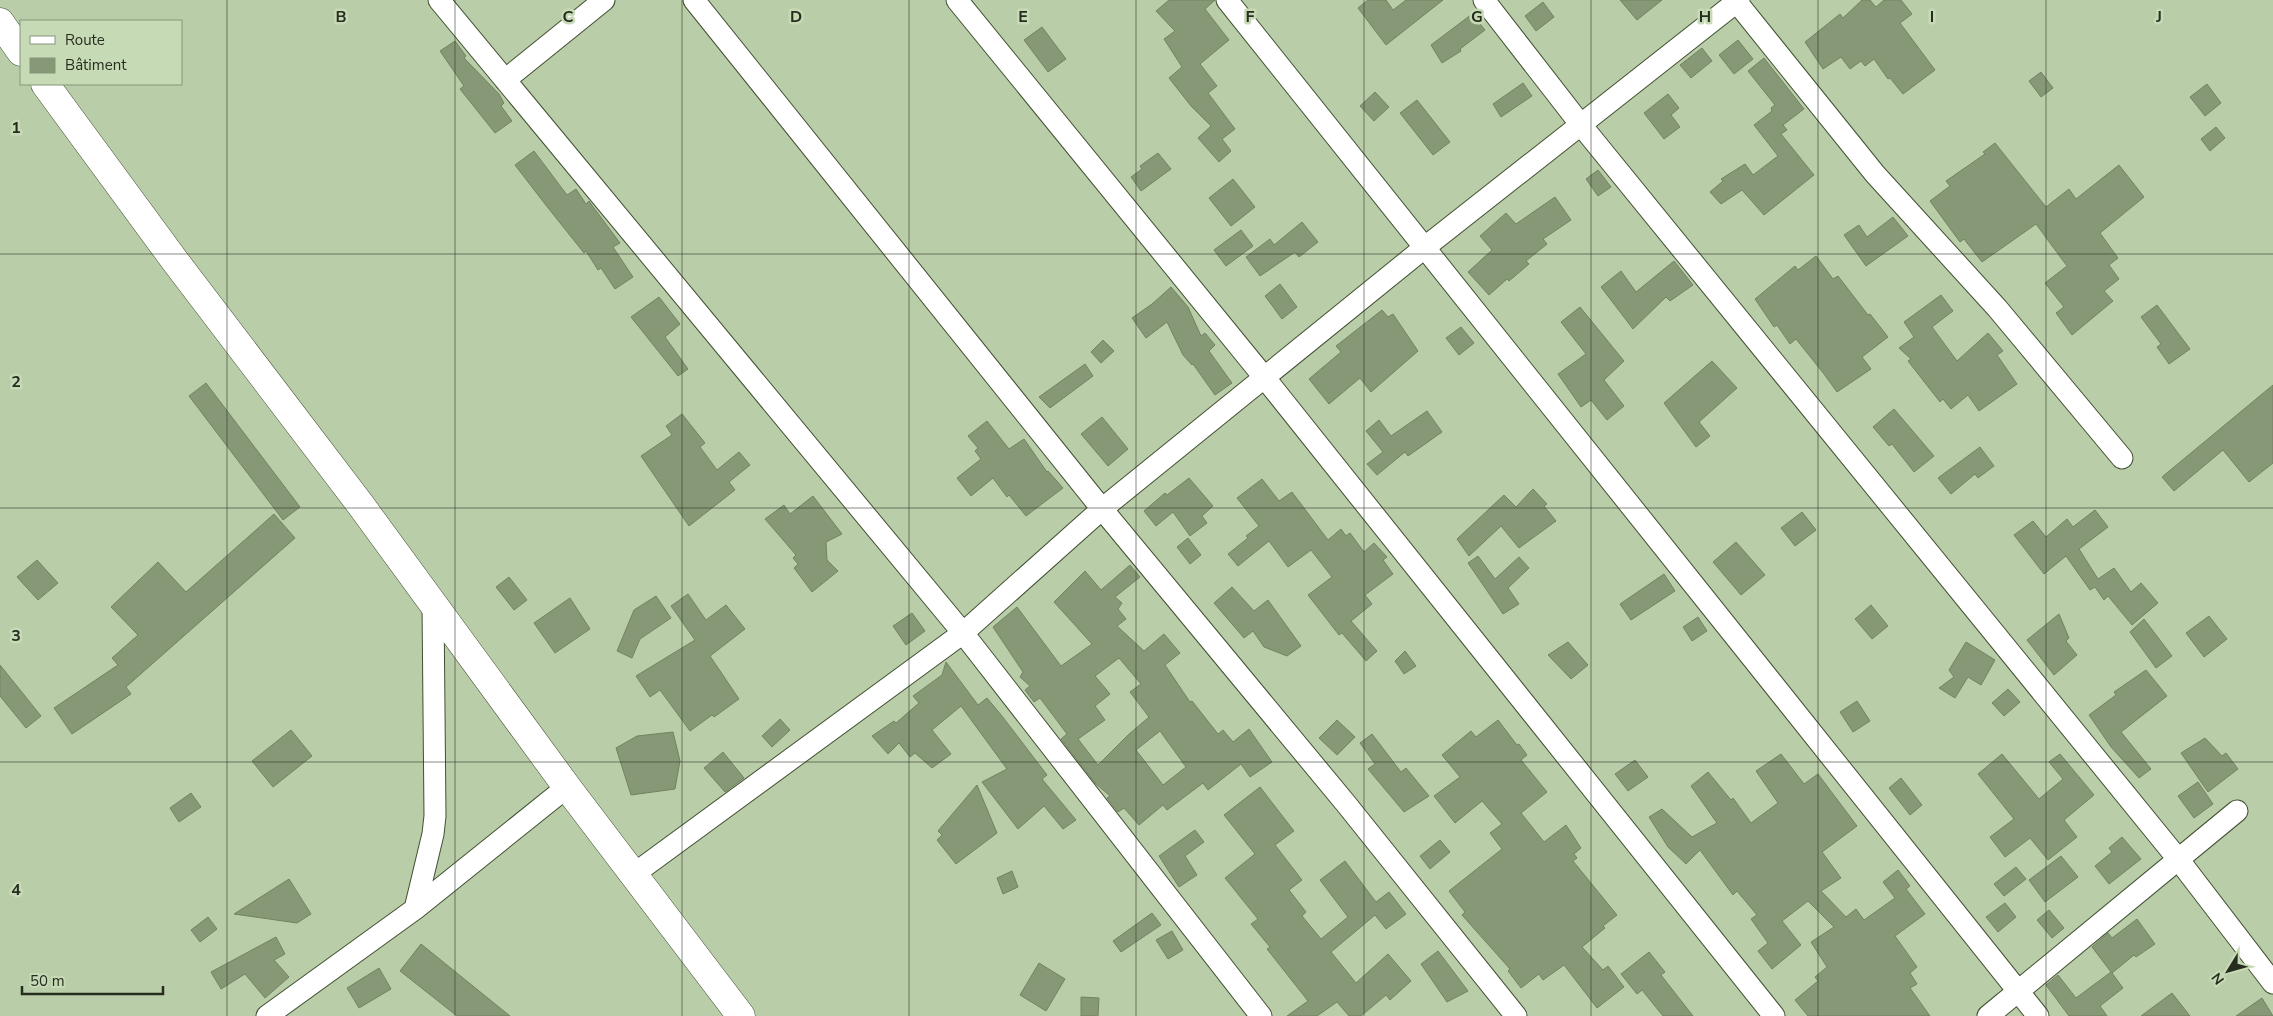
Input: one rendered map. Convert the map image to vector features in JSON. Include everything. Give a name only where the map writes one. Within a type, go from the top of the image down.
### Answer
[{"type":"main road","points":[[0,22],[20,51]]},
{"type":"main road","points":[[46,85],[175,261],[360,504],[568,787],[741,1016]]},
{"type":"street","points":[[439,0],[963,633],[1261,1016]]},
{"type":"street","points":[[505,80],[604,0]]},
{"type":"street","points":[[694,0],[1102,509],[1347,805],[1516,1016]]},
{"type":"street","points":[[957,0],[1264,377],[1774,1016]]},
{"type":"street","points":[[1227,0],[2038,1016]]},
{"type":"street","points":[[1484,0],[1580,125],[2178,859],[2273,984]]},
{"type":"street","points":[[634,874],[963,633],[1102,509],[1424,248],[1737,1],[1875,174],[1997,308],[2122,458]]},
{"type":"street","points":[[415,909],[433,834],[435,816],[433,604]]},
{"type":"street","points":[[268,1016],[415,909],[568,787]]},
{"type":"street","points":[[1988,1016],[2237,811]]},
{"type":"building","points":[[1169,0],[1215,0],[1205,9],[1229,40],[1200,64],[1217,86],[1208,93],[1235,129],[1222,139],[1231,151],[1219,162],[1198,138],[1211,126],[1191,106],[1169,78],[1182,67],[1164,39],[1175,31],[1156,11]]},
{"type":"building","points":[[1368,0],[1386,0],[1393,10],[1406,0],[1443,0],[1386,45],[1358,8]]},
{"type":"building","points":[[1620,0],[1662,0],[1637,20]]},
{"type":"building","points":[[1862,0],[1870,0],[1876,7],[1884,0],[1901,0],[1912,14],[1900,23],[1935,70],[1903,94],[1890,78],[1888,79],[1874,59],[1865,66],[1861,61],[1850,69],[1841,57],[1823,69],[1805,42],[1840,14],[1843,18]]},
{"type":"building","points":[[1543,2],[1554,17],[1536,31],[1525,16]]},
{"type":"building","points":[[1472,14],[1485,30],[1460,49],[1461,51],[1442,63],[1431,45]]},
{"type":"building","points":[[1042,27],[1066,59],[1048,72],[1024,40]]},
{"type":"building","points":[[1738,40],[1753,59],[1734,74],[1719,55]]},
{"type":"building","points":[[455,41],[466,56],[464,58],[499,94],[504,103],[501,106],[512,121],[495,133],[460,89],[464,86],[440,51]]},
{"type":"building","points":[[1702,48],[1712,61],[1691,78],[1680,65]]},
{"type":"building","points":[[1764,58],[1804,109],[1783,125],[1787,130],[1781,134],[1814,175],[1764,215],[1742,190],[1721,204],[1710,192],[1723,181],[1721,179],[1745,164],[1753,175],[1778,156],[1754,125],[1772,111],[1771,108],[1775,105],[1748,71]]},
{"type":"building","points":[[2041,72],[2053,88],[2041,97],[2029,81]]},
{"type":"building","points":[[1523,83],[1532,96],[1501,117],[1493,104]]},
{"type":"building","points":[[2207,84],[2221,103],[2205,116],[2190,97]]},
{"type":"building","points":[[1375,92],[1389,107],[1374,121],[1360,106]]},
{"type":"building","points":[[1668,94],[1679,108],[1671,115],[1680,127],[1664,139],[1644,113]]},
{"type":"building","points":[[1417,100],[1450,142],[1433,155],[1400,113]]},
{"type":"building","points":[[2216,127],[2225,138],[2210,151],[2201,139]]},
{"type":"building","points":[[1995,143],[2046,207],[2069,189],[2076,199],[2119,165],[2144,197],[2100,233],[2118,258],[2109,265],[2119,279],[2104,291],[2113,301],[2072,335],[2056,313],[2064,307],[2045,283],[2067,266],[2036,224],[1982,262],[1964,239],[1960,242],[1930,201],[1950,186],[1946,181],[1985,154],[1983,152]]},
{"type":"building","points":[[534,151],[567,195],[576,189],[586,204],[589,201],[620,243],[613,247],[633,277],[615,289],[601,268],[598,270],[586,251],[584,253],[545,204],[515,165]]},
{"type":"building","points":[[1158,153],[1171,169],[1141,191],[1131,177],[1142,169],[1140,166]]},
{"type":"building","points":[[1598,170],[1611,187],[1598,196],[1586,179]]},
{"type":"building","points":[[1233,179],[1255,207],[1231,226],[1209,198]]},
{"type":"building","points":[[1555,197],[1571,220],[1543,239],[1547,244],[1526,261],[1529,264],[1509,281],[1507,279],[1489,295],[1468,272],[1492,250],[1480,236],[1506,213],[1516,224]]},
{"type":"building","points":[[1893,217],[1908,236],[1866,266],[1844,235],[1859,225],[1867,237]]},
{"type":"building","points":[[1302,222],[1318,242],[1299,257],[1295,252],[1260,276],[1246,257],[1270,239],[1274,245]]},
{"type":"building","points":[[1241,230],[1253,246],[1226,266],[1214,250]]},
{"type":"building","points":[[1816,256],[1833,279],[1838,276],[1868,315],[1870,314],[1888,337],[1862,357],[1871,369],[1837,392],[1796,339],[1790,344],[1777,325],[1774,327],[1755,299],[1795,266],[1798,270]]},
{"type":"building","points":[[1674,261],[1693,285],[1670,301],[1666,297],[1633,329],[1601,287],[1621,271],[1636,292]]},
{"type":"building","points":[[1280,284],[1297,307],[1282,319],[1265,296]]},
{"type":"building","points":[[1171,287],[1188,307],[1201,336],[1205,333],[1215,345],[1209,351],[1232,383],[1215,395],[1193,364],[1183,355],[1167,322],[1146,338],[1132,318]]},
{"type":"building","points":[[1941,295],[1953,311],[1932,327],[1957,361],[1988,333],[2003,351],[1997,355],[2017,384],[1979,411],[1968,395],[1951,409],[1943,399],[1940,402],[1908,361],[1911,359],[1899,348],[1914,337],[1904,322]]},
{"type":"building","points":[[659,297],[680,324],[665,337],[688,369],[678,376],[631,317]]},
{"type":"building","points":[[2157,305],[2190,349],[2169,364],[2157,347],[2161,344],[2141,317]]},
{"type":"building","points":[[1580,307],[1624,361],[1604,380],[1624,406],[1607,420],[1591,400],[1581,407],[1558,374],[1586,354],[1561,322]]},
{"type":"building","points":[[1382,310],[1388,317],[1393,314],[1418,351],[1371,392],[1360,378],[1329,404],[1309,379],[1341,352],[1336,346]]},
{"type":"building","points":[[1461,327],[1474,343],[1459,355],[1446,338]]},
{"type":"building","points":[[1103,340],[1114,351],[1101,363],[1091,352]]},
{"type":"building","points":[[1712,361],[1737,388],[1699,422],[1710,436],[1696,447],[1664,403]]},
{"type":"building","points":[[1085,364],[1093,376],[1050,408],[1039,397]]},
{"type":"building","points":[[206,383],[300,507],[283,520],[189,396]]},
{"type":"building","points":[[2273,385],[2273,463],[2249,482],[2223,450],[2174,491],[2162,477]]},
{"type":"building","points":[[1894,409],[1934,456],[1914,472],[1892,444],[1889,446],[1873,427]]},
{"type":"building","points":[[1427,411],[1442,432],[1408,456],[1405,452],[1377,475],[1367,464],[1383,452],[1366,431],[1379,420],[1391,436]]},
{"type":"building","points":[[682,414],[705,443],[700,447],[717,470],[739,452],[750,465],[729,482],[735,490],[689,526],[641,456],[672,435],[666,426]]},
{"type":"building","points":[[1102,417],[1128,449],[1108,466],[1081,434]]},
{"type":"building","points":[[987,421],[1009,449],[1024,439],[1047,472],[1063,488],[1026,516],[1009,495],[1007,497],[993,478],[971,496],[957,478],[981,459],[975,451],[978,448],[968,436]]},
{"type":"building","points":[[1980,447],[1994,466],[1978,478],[1975,474],[1951,494],[1938,478]]},
{"type":"building","points":[[1189,478],[1213,506],[1202,516],[1207,523],[1190,536],[1173,512],[1156,526],[1144,511],[1165,493],[1167,495]]},
{"type":"building","points":[[1262,479],[1279,501],[1292,492],[1328,540],[1341,529],[1346,536],[1350,533],[1364,552],[1374,543],[1387,557],[1383,560],[1393,574],[1365,595],[1372,604],[1351,621],[1377,651],[1366,661],[1342,633],[1339,635],[1308,595],[1332,577],[1311,550],[1288,567],[1269,541],[1238,566],[1228,554],[1248,538],[1246,536],[1259,526],[1237,498]]},
{"type":"building","points":[[1533,489],[1547,504],[1544,506],[1556,521],[1519,548],[1501,526],[1469,556],[1457,539],[1504,495],[1516,507]]},
{"type":"building","points":[[813,496],[842,534],[826,542],[827,560],[838,571],[812,592],[794,568],[798,564],[793,558],[796,555],[765,519],[784,505],[790,514]]},
{"type":"building","points":[[2095,510],[2108,527],[2079,549],[2098,579],[2114,568],[2131,592],[2141,583],[2158,603],[2132,625],[2108,596],[2104,600],[2095,587],[2090,590],[2066,556],[2044,574],[2014,535],[2033,521],[2046,537],[2067,519],[2073,527]]},
{"type":"building","points":[[1802,512],[1816,530],[1795,546],[1781,528]]},
{"type":"building","points":[[274,514],[295,538],[126,687],[131,694],[72,734],[54,708],[118,665],[112,658],[138,635],[111,607],[158,562],[186,592]]},
{"type":"building","points":[[1188,538],[1201,555],[1190,564],[1177,547]]},
{"type":"building","points":[[1736,542],[1765,575],[1741,595],[1713,562]]},
{"type":"building","points":[[1478,556],[1495,579],[1519,557],[1529,568],[1508,588],[1519,604],[1503,614],[1468,563]]},
{"type":"building","points":[[37,560],[58,583],[38,600],[17,577]]},
{"type":"building","points":[[1130,565],[1140,577],[1115,597],[1122,603],[1118,609],[1126,619],[1117,626],[1144,651],[1164,634],[1180,653],[1165,665],[1190,702],[1192,701],[1218,734],[1223,730],[1233,742],[1249,729],[1272,762],[1250,777],[1241,764],[1208,790],[1203,783],[1167,810],[1163,805],[1139,825],[1124,808],[1118,812],[1107,798],[1110,796],[1095,783],[1061,739],[1067,734],[1040,698],[1034,702],[1025,690],[1030,686],[1020,677],[1023,672],[993,627],[1017,607],[1061,666],[1092,644],[1054,602],[1085,571],[1101,590]],"holes":[[[1119,658],[1141,684],[1130,692],[1149,717],[1098,765],[1078,739],[1105,720],[1095,706],[1110,694],[1095,676]],[[1160,731],[1186,767],[1163,785],[1136,750]]]},
{"type":"building","points":[[1664,574],[1675,591],[1631,620],[1620,604]]},
{"type":"building","points":[[509,577],[527,600],[514,610],[496,587]]},
{"type":"building","points":[[1232,587],[1254,611],[1268,600],[1301,646],[1287,656],[1264,647],[1253,631],[1244,638],[1214,603]]},
{"type":"building","points":[[688,594],[706,620],[726,605],[745,629],[710,656],[739,699],[690,731],[660,690],[650,697],[636,676],[695,640],[671,606]]},
{"type":"building","points":[[656,596],[671,618],[640,639],[632,658],[617,651],[634,610]]},
{"type":"building","points":[[570,598],[590,629],[555,653],[534,623]]},
{"type":"building","points":[[1871,605],[1888,626],[1872,639],[1855,619]]},
{"type":"building","points":[[912,613],[925,631],[906,645],[893,626]]},
{"type":"building","points":[[2059,614],[2069,638],[2066,641],[2077,655],[2054,675],[2027,640]]},
{"type":"building","points":[[2209,616],[2227,639],[2204,657],[2186,633]]},
{"type":"building","points":[[1698,617],[1707,631],[1692,641],[1683,627]]},
{"type":"building","points":[[2144,619],[2172,656],[2156,668],[2130,632]]},
{"type":"building","points":[[1568,642],[1588,665],[1571,679],[1548,655]]},
{"type":"building","points":[[1966,642],[1995,660],[1981,685],[1968,677],[1955,698],[1939,688],[1954,677],[1949,670]]},
{"type":"building","points":[[1405,651],[1416,666],[1404,674],[1395,661]]},
{"type":"building","points":[[946,662],[978,705],[987,698],[1002,716],[1047,775],[1042,779],[1076,820],[1063,829],[1044,806],[1018,829],[982,782],[1007,769],[961,706],[932,730],[951,754],[932,768],[915,753],[910,757],[899,743],[888,754],[872,736],[894,721],[896,723],[919,703],[913,696],[942,675]]},
{"type":"building","points":[[0,665],[41,716],[26,728],[0,696]]},
{"type":"building","points":[[2146,670],[2167,696],[2121,732],[2151,769],[2139,778],[2111,747],[2089,715],[2116,695],[2114,692]]},
{"type":"building","points":[[2008,689],[2020,702],[2004,716],[1992,703]]},
{"type":"building","points":[[1857,701],[1870,721],[1853,732],[1840,712]]},
{"type":"building","points":[[780,719],[790,730],[772,747],[762,736]]},
{"type":"building","points":[[1337,720],[1355,737],[1337,755],[1319,738]]},
{"type":"building","points":[[1498,720],[1527,755],[1521,760],[1547,792],[1521,813],[1544,842],[1566,825],[1581,848],[1574,854],[1577,858],[1573,861],[1617,915],[1582,947],[1603,970],[1608,966],[1624,987],[1597,1008],[1564,965],[1543,980],[1539,974],[1521,988],[1508,971],[1510,969],[1462,915],[1465,912],[1449,891],[1502,849],[1490,833],[1502,824],[1482,801],[1455,823],[1434,796],[1460,777],[1442,755],[1471,731],[1476,737]]},
{"type":"building","points":[[291,730],[312,756],[273,787],[252,761]]},
{"type":"building","points":[[673,732],[680,761],[675,789],[631,795],[616,748],[637,736]]},
{"type":"building","points":[[1372,734],[1401,772],[1406,768],[1429,796],[1404,812],[1368,769],[1375,764],[1360,743]]},
{"type":"building","points":[[2205,738],[2222,756],[2226,753],[2238,769],[2208,792],[2181,753]]},
{"type":"building","points":[[723,752],[744,778],[725,792],[704,768]]},
{"type":"building","points":[[1781,754],[1804,784],[1818,774],[1857,826],[1822,852],[1841,878],[1821,891],[1846,917],[1856,909],[1864,920],[1895,898],[1883,882],[1898,870],[1910,886],[1906,889],[1925,914],[1895,936],[1917,967],[1910,973],[1917,984],[1910,988],[1930,1016],[1808,1016],[1795,1000],[1818,981],[1815,977],[1827,967],[1811,942],[1834,927],[1808,901],[1782,921],[1801,945],[1772,969],[1758,951],[1768,943],[1751,919],[1757,915],[1737,891],[1733,895],[1700,850],[1686,864],[1668,847],[1649,817],[1662,809],[1692,837],[1717,823],[1691,786],[1708,772],[1731,800],[1733,798],[1751,823],[1778,803],[1756,771]]},
{"type":"building","points":[[2002,754],[2039,799],[2063,779],[2049,762],[2060,754],[2094,795],[2064,820],[2077,837],[2048,860],[2030,838],[2005,857],[1990,837],[2014,819],[1978,774]]},
{"type":"building","points":[[1635,760],[1648,777],[1628,791],[1615,774]]},
{"type":"building","points":[[1901,778],[1922,805],[1910,815],[1889,788]]},
{"type":"building","points":[[2198,782],[2213,804],[2194,818],[2178,796]]},
{"type":"building","points":[[977,785],[997,833],[956,864],[937,840],[942,835],[938,831]]},
{"type":"building","points":[[1260,787],[1294,831],[1275,845],[1302,880],[1289,890],[1306,912],[1302,916],[1321,939],[1348,917],[1320,880],[1345,861],[1376,902],[1389,892],[1406,914],[1386,929],[1375,915],[1331,952],[1356,983],[1388,954],[1411,981],[1390,1000],[1386,995],[1361,1016],[1349,1016],[1337,1002],[1317,1016],[1287,1016],[1308,1001],[1267,949],[1270,947],[1251,924],[1258,919],[1225,878],[1255,854],[1224,815]]},
{"type":"building","points":[[191,793],[201,807],[179,822],[170,808]]},
{"type":"building","points":[[1195,830],[1204,842],[1185,856],[1197,875],[1179,887],[1159,856]]},
{"type":"building","points":[[2122,837],[2141,859],[2109,884],[2095,866],[2112,852],[2109,848]]},
{"type":"building","points":[[1440,840],[1450,852],[1430,869],[1420,856]]},
{"type":"building","points":[[2061,856],[2078,877],[2045,902],[2029,880]]},
{"type":"building","points":[[2016,867],[2026,879],[2004,896],[1994,884]]},
{"type":"building","points":[[1012,871],[1018,887],[1003,894],[997,878]]},
{"type":"building","points":[[289,879],[311,914],[297,923],[234,914]]},
{"type":"building","points":[[2005,903],[2016,917],[1998,932],[1986,917]]},
{"type":"building","points":[[2049,910],[2064,928],[2052,938],[2037,920]]},
{"type":"building","points":[[1152,913],[1161,925],[1121,952],[1113,941]]},
{"type":"building","points":[[208,917],[217,929],[200,942],[191,930]]},
{"type":"building","points":[[2137,919],[2155,944],[2136,957],[2134,955],[2112,973],[2123,988],[2100,1006],[2107,1016],[2069,1016],[2046,985],[2058,975],[2076,998],[2111,972],[2092,947],[2108,933],[2112,938]]},
{"type":"building","points":[[1172,931],[1183,950],[1168,959],[1156,940]]},
{"type":"building","points":[[276,937],[285,954],[274,960],[289,977],[265,998],[245,974],[221,989],[211,972]]},
{"type":"building","points":[[421,944],[510,1016],[457,1016],[400,971]]},
{"type":"building","points":[[1438,951],[1468,991],[1447,1002],[1421,964]]},
{"type":"building","points":[[1649,952],[1665,972],[1661,975],[1693,1016],[1663,1016],[1642,990],[1637,994],[1621,974]]},
{"type":"building","points":[[1039,963],[1065,979],[1046,1011],[1020,995]]},
{"type":"building","points":[[379,968],[391,989],[359,1008],[347,988]]},
{"type":"building","points":[[2172,993],[2190,1016],[2141,1016]]},
{"type":"building","points":[[1081,997],[1099,998],[1098,1016],[1081,1016]]},
{"type":"building","points":[[2262,998],[2273,1016],[2236,1016]]}]
